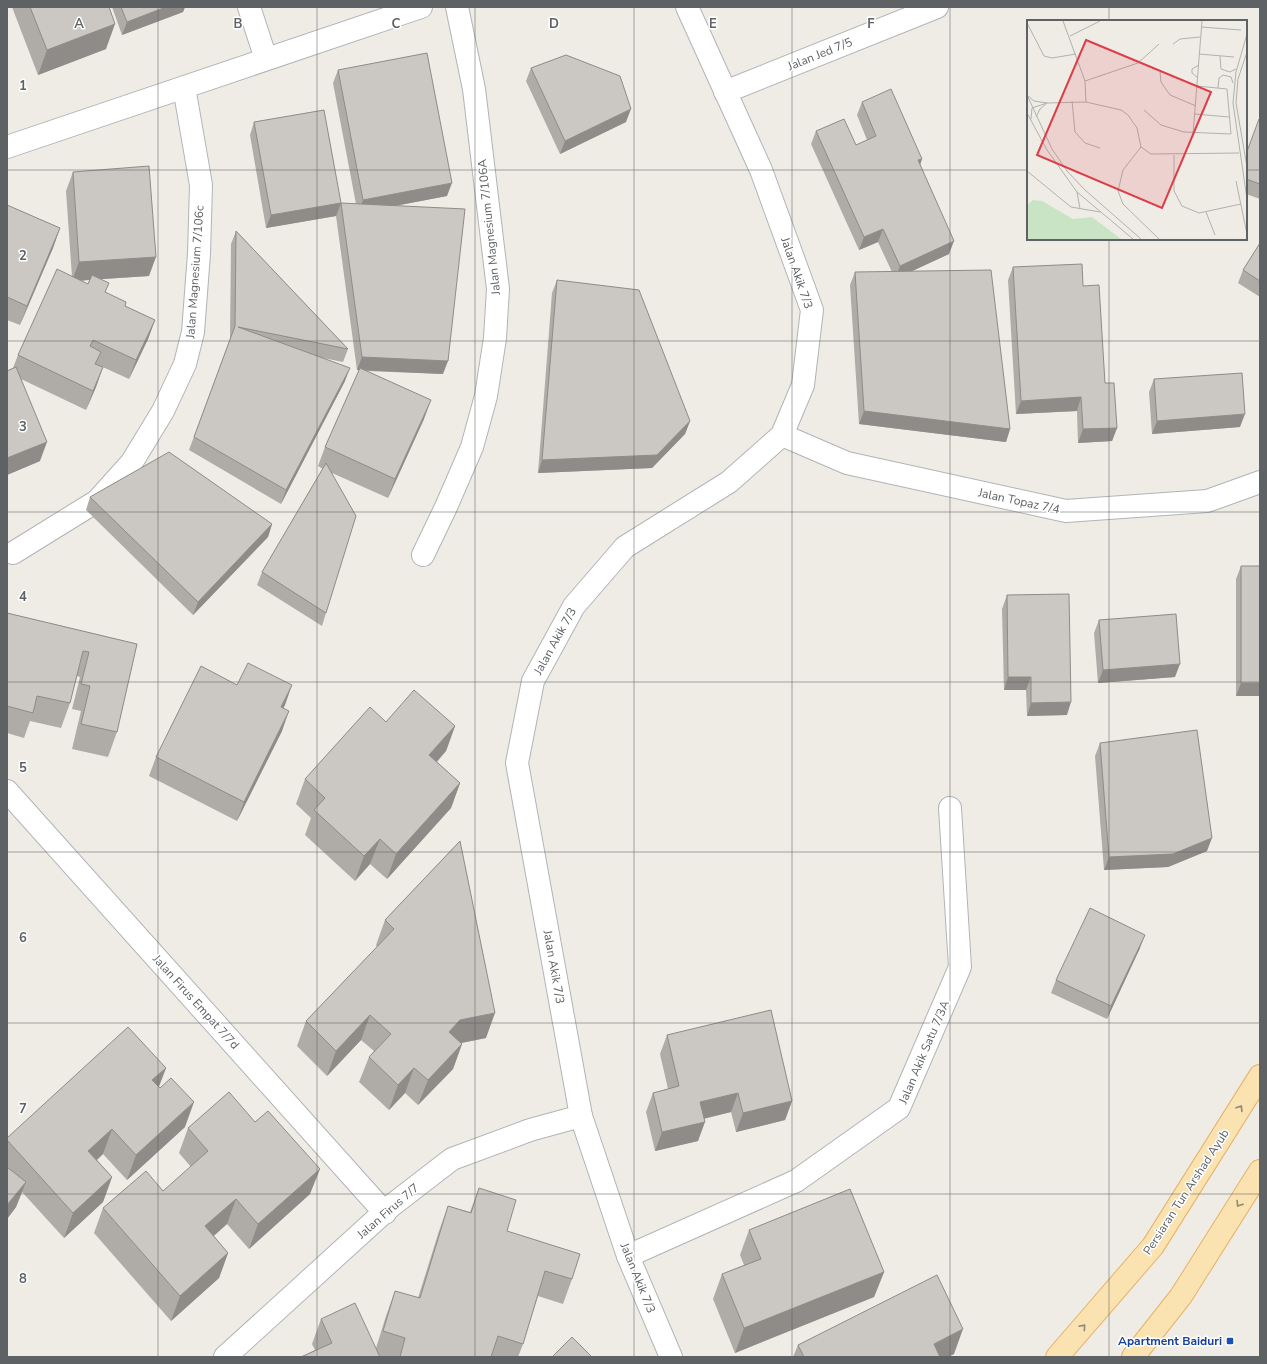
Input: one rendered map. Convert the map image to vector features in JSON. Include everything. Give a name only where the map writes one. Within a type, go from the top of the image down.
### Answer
[{"type":"main road","name":"Persiaran Tun Arshad Ayub","points":[[1057,1357],[1153,1246],[1260,1076]]},
{"type":"main road","points":[[1133,1357],[1181,1296],[1260,1171]]},
{"type":"street","points":[[250,7],[266,59]]},
{"type":"street","points":[[7,147],[421,7]]},
{"type":"street","name":"Jalan Magnesium 7/106A","points":[[423,555],[472,447],[486,396],[495,338],[498,289],[474,89],[457,7]]},
{"type":"street","name":"Jalan Akik 7/3","points":[[671,1357],[628,1256],[581,1116],[517,763],[533,681],[574,606],[625,547],[729,482],[782,434],[803,385],[812,310],[761,170],[686,7]]},
{"type":"street","name":"Jalan Jed 7/5","points":[[725,92],[937,7]]},
{"type":"street","name":"Jalan Magnesium 7/106c","points":[[13,554],[97,500],[132,462],[162,410],[185,364],[193,332],[199,254],[201,185],[184,86]]},
{"type":"street","name":"Jalan Topaz 7/4","points":[[782,434],[847,462],[1066,511],[1207,501],[1260,482]]},
{"type":"street","name":"Jalan Firus Empat 7/7d","points":[[7,791],[385,1213]]},
{"type":"street","name":"Jalan Akik Satu 7/3A","points":[[628,1256],[796,1181],[899,1108],[960,967],[950,808]]},
{"type":"street","name":"Jalan Firus 7/7","points":[[225,1357],[385,1213],[452,1159],[530,1130],[581,1116]]},
{"type":"building","points":[[30,7],[109,7],[115,24],[47,50]]},
{"type":"building","points":[[121,7],[166,7],[127,22]]},
{"type":"building","points":[[427,53],[452,183],[363,200],[338,70]]},
{"type":"building","points":[[566,55],[620,76],[631,109],[565,141],[531,68]]},
{"type":"building","points":[[891,89],[922,159],[918,160],[954,241],[900,266],[883,229],[864,237],[816,131],[844,119],[856,145],[876,136],[862,102]]},
{"type":"building","points":[[324,110],[341,203],[271,215],[254,122]]},
{"type":"building","points":[[1259,119],[1260,184],[1247,179],[1247,151]]},
{"type":"building","points":[[149,166],[156,257],[79,262],[73,172]]},
{"type":"building","points":[[341,203],[465,209],[448,361],[362,357]]},
{"type":"building","points":[[7,205],[60,228],[27,306],[7,297]]},
{"type":"building","points":[[236,231],[348,349],[238,327],[350,368],[286,490],[194,437],[235,326]]},
{"type":"building","points":[[1260,243],[1260,281],[1243,270]]},
{"type":"building","points":[[1082,264],[1083,286],[1099,285],[1105,383],[1114,383],[1117,428],[1083,429],[1081,397],[1021,401],[1013,267]]},
{"type":"building","points":[[57,269],[88,284],[92,275],[109,283],[105,292],[126,302],[125,306],[155,320],[136,360],[93,340],[90,346],[101,352],[95,364],[103,367],[93,391],[18,355]]},
{"type":"building","points":[[991,270],[1010,429],[864,411],[855,272]]},
{"type":"building","points":[[557,280],[639,290],[690,421],[657,455],[542,460]]},
{"type":"building","points":[[16,367],[47,442],[7,458],[7,371]]},
{"type":"building","points":[[360,368],[431,400],[395,479],[325,447]]},
{"type":"building","points":[[1242,373],[1245,414],[1157,421],[1154,379]]},
{"type":"building","points":[[169,452],[272,524],[198,602],[90,497]]},
{"type":"building","points":[[326,463],[356,516],[326,613],[262,572]]},
{"type":"building","points":[[1241,566],[1260,566],[1260,683],[1241,683]]},
{"type":"building","points":[[1069,594],[1071,702],[1031,703],[1031,677],[1008,677],[1007,595]]},
{"type":"building","points":[[7,613],[137,644],[117,732],[81,724],[90,686],[81,684],[89,652],[83,651],[70,703],[37,696],[33,713],[7,706]]},
{"type":"building","points":[[1176,614],[1180,664],[1103,670],[1099,620]]},
{"type":"building","points":[[248,663],[292,685],[281,707],[289,711],[244,802],[156,757],[201,666],[237,685]]},
{"type":"building","points":[[414,690],[455,726],[429,755],[460,783],[396,854],[380,839],[364,856],[314,810],[325,798],[305,779],[370,707],[386,722]]},
{"type":"building","points":[[1197,730],[1212,838],[1173,854],[1109,857],[1100,743]]},
{"type":"building","points":[[460,841],[495,1013],[460,1020],[449,1032],[462,1044],[428,1080],[414,1068],[398,1085],[369,1057],[391,1034],[370,1015],[336,1051],[306,1021],[394,929],[385,920]]},
{"type":"building","points":[[1090,908],[1145,935],[1111,1006],[1056,980]]},
{"type":"building","points":[[771,1010],[792,1101],[743,1113],[738,1093],[700,1102],[705,1122],[662,1132],[653,1093],[679,1086],[667,1035]]},
{"type":"building","points":[[128,1027],[166,1068],[152,1080],[160,1088],[171,1078],[194,1102],[136,1155],[112,1129],[88,1151],[112,1177],[73,1213],[7,1140],[7,1138]]},
{"type":"building","points":[[229,1092],[255,1122],[268,1111],[320,1169],[258,1224],[236,1199],[205,1226],[228,1253],[180,1296],[103,1208],[146,1171],[163,1191],[208,1151],[188,1128]]},
{"type":"building","points":[[7,1167],[26,1182],[7,1205]]},
{"type":"building","points":[[479,1188],[516,1200],[507,1231],[580,1254],[572,1279],[545,1271],[523,1344],[498,1336],[491,1357],[400,1357],[405,1338],[383,1331],[395,1291],[420,1298],[448,1206],[471,1213]]},
{"type":"building","points":[[850,1189],[884,1272],[744,1328],[722,1274],[761,1259],[749,1230]]},
{"type":"building","points":[[937,1275],[963,1329],[934,1344],[940,1357],[804,1357],[798,1345]]},
{"type":"building","points":[[355,1303],[380,1357],[301,1357],[332,1343],[321,1319]]},
{"type":"building","points":[[572,1337],[592,1357],[552,1357]]},
{"type":"place","name":"Apartment Baiduri","points":[[1230,1341]]}]
